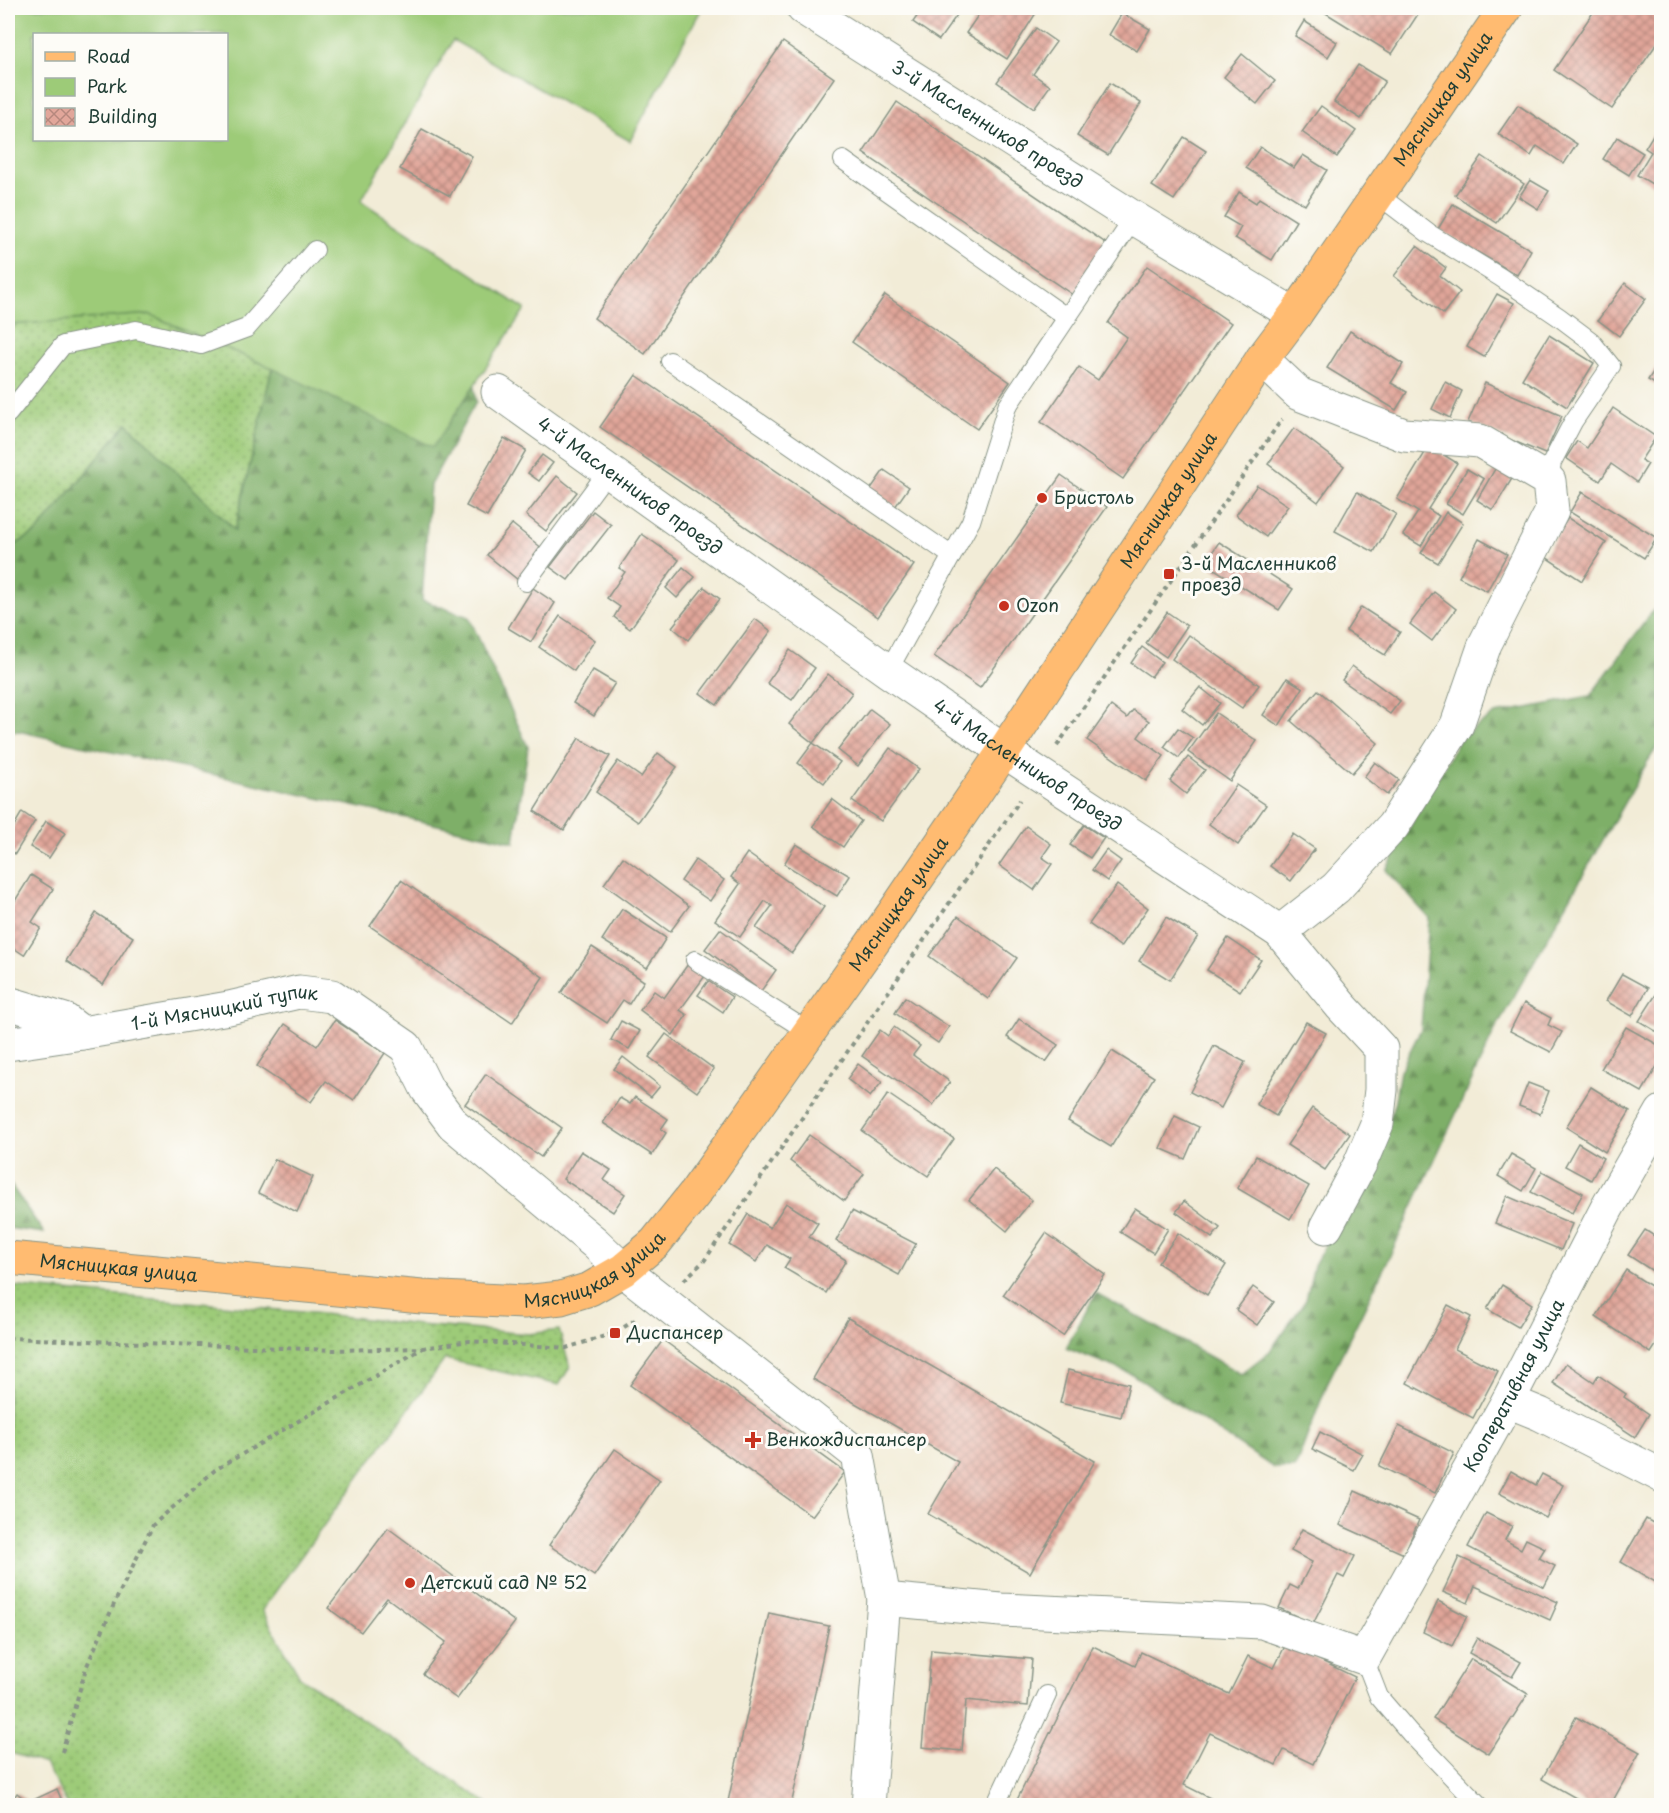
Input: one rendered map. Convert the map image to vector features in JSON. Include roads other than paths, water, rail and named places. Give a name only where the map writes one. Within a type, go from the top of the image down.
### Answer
[{"type":"main road","name":"Мясницкая улица","points":[[8,1258],[422,1297],[524,1302],[561,1298],[590,1289],[623,1270],[656,1243],[695,1193],[893,914],[1004,751],[1262,359],[1295,315],[1506,8]]},
{"type":"street","name":"3-й Масленников проезд","points":[[803,8],[1134,218],[1295,315]]},
{"type":"street","points":[[1262,359],[1299,394],[1404,435],[1480,441],[1549,480],[1552,511],[1485,644],[1457,725],[1393,826],[1336,888],[1280,932]]},
{"type":"street","name":"4-й Масленников проезд","points":[[498,392],[888,671],[1004,751],[1280,932],[1341,1006],[1381,1049],[1381,1090],[1377,1124],[1360,1164],[1326,1227]]},
{"type":"street","name":"1-й Мясницкий тупик","points":[[8,1044],[229,1008],[299,992],[332,996],[406,1047],[427,1089],[453,1124],[596,1243],[623,1270],[858,1455],[884,1599],[868,1806]]},
{"type":"street","points":[[8,1003],[65,1020],[82,1033]]},
{"type":"street","name":"Кооперативная улица","points":[[1364,1658],[1508,1401],[1607,1208],[1662,1112]]},
{"type":"street","points":[[1508,1401],[1540,1413],[1662,1476]]},
{"type":"street","points":[[884,1599],[1001,1610],[1262,1622],[1364,1658]]},
{"type":"lane","points":[[843,160],[1066,317]]},
{"type":"lane","points":[[1377,194],[1428,233],[1500,277],[1559,317],[1591,341],[1611,366],[1568,432],[1552,462],[1549,480]]},
{"type":"lane","points":[[888,671],[970,521],[1007,407],[1134,218]]},
{"type":"lane","points":[[8,414],[63,345],[136,330],[201,345],[247,328],[315,250]]},
{"type":"lane","points":[[670,361],[952,556]]},
{"type":"lane","points":[[526,582],[608,471]]},
{"type":"lane","points":[[695,960],[809,1032]]},
{"type":"lane","points":[[1364,1658],[1379,1697],[1480,1806]]},
{"type":"lane","points":[[995,1806],[1047,1695]]},
{"type":"place","name":"Бристоль","points":[[1042,498]]},
{"type":"place","name":"3-й Масленников проезд","points":[[1169,574]]},
{"type":"place","name":"Ozon","points":[[1004,606]]},
{"type":"place","name":"Диспансер","points":[[615,1333]]},
{"type":"place","name":"Венкождиспансер","points":[[753,1440]]},
{"type":"place","name":"Детский сад № 52","points":[[410,1583]]}]
